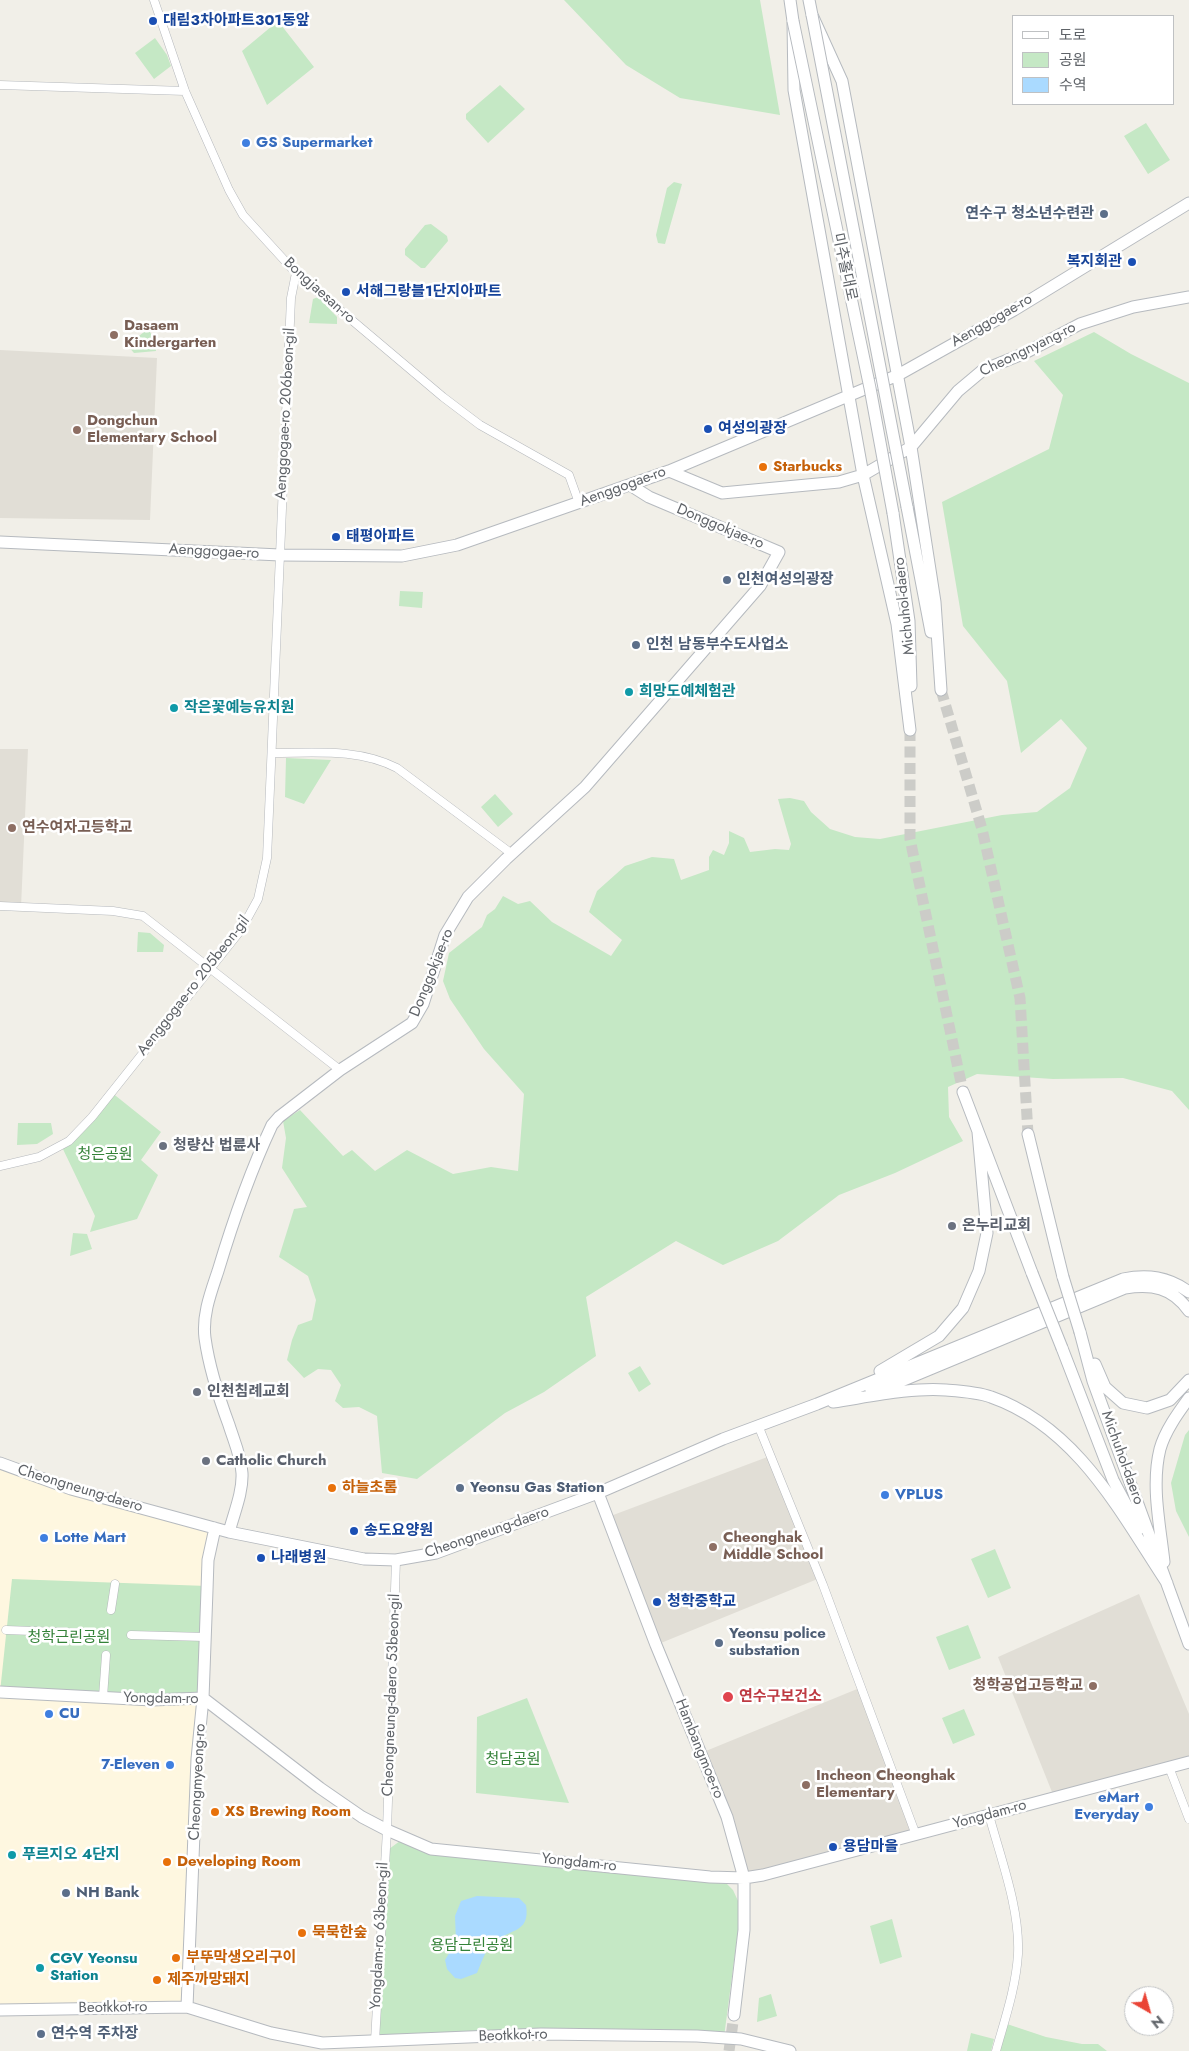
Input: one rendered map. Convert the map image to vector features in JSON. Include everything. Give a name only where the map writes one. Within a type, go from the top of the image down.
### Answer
[{"type":"main road","points":[[790,0],[793,21],[794,90],[864,475]]},
{"type":"main road","points":[[809,0],[812,15],[842,81],[911,447]]},
{"type":"main road","name":"미추홀대로","points":[[812,15],[907,507]]},
{"type":"main road","name":"미추홀대로","points":[[793,21],[870,388],[893,513]]},
{"type":"main road","name":"Aenggogae-ro","points":[[0,542],[280,555],[402,556],[456,545],[669,471],[898,375],[1014,310],[1189,203]]},
{"type":"main road","name":"Cheongnyang-ro","points":[[669,471],[722,493],[839,482],[864,475],[911,447],[958,391],[983,370],[1025,352],[1080,324],[1133,307],[1189,297]]},
{"type":"main road","name":"Michuhol-daero","points":[[907,507],[942,690],[935,602],[911,447]]},
{"type":"main road","name":"Michuhol-daero","points":[[864,475],[897,624],[910,730],[911,644],[893,513]]},
{"type":"main road","name":"Donggokjae-ro","points":[[229,1532],[242,1474],[238,1451],[224,1409],[205,1336],[205,1319],[208,1303],[244,1190],[272,1125],[279,1117],[340,1070],[412,1023],[423,1004],[445,935],[468,897],[585,787],[760,586],[779,552],[649,497],[630,485]]},
{"type":"main road","points":[[816,1404],[859,1384],[939,1336],[963,1308],[979,1271],[987,1233],[978,1132],[963,1092]]},
{"type":"main road","name":"Michuhol-daero","points":[[978,1132],[1113,1480],[1167,1583]]},
{"type":"main road","points":[[1028,1134],[1063,1277],[1080,1332],[1105,1387],[1123,1403],[1147,1408],[1170,1400],[1189,1380]]},
{"type":"main road","points":[[816,1404],[1123,1279],[1140,1275],[1160,1278],[1175,1283],[1189,1292]]},
{"type":"main road","points":[[816,1404],[899,1382],[1125,1288],[1144,1285],[1160,1288],[1173,1295],[1189,1311]]},
{"type":"main road","name":"Michuhol-daero","points":[[1080,1332],[1094,1381],[1189,1644]]},
{"type":"main road","points":[[816,1404],[894,1392],[944,1390],[990,1396],[1038,1420],[1062,1438],[1088,1466],[1167,1583]]},
{"type":"main road","points":[[1167,1583],[1156,1478],[1161,1448],[1175,1418],[1189,1398]]},
{"type":"main road","name":"Cheongneung-daero","points":[[0,1463],[71,1489],[229,1532],[364,1559],[396,1560],[436,1553],[598,1493],[758,1425],[816,1404]]},
{"type":"main road","name":"Hambangmoe-ro","points":[[598,1493],[656,1645],[727,1817],[744,1878],[744,1930],[734,2016]]},
{"type":"main road","name":"Cheongmyeong-ro","points":[[187,2007],[197,1759],[203,1698],[208,1560],[215,1528]]},
{"type":"main road","name":"Yongdam-ro","points":[[0,1692],[152,1700],[203,1698],[320,1788],[362,1817],[431,1849],[710,1877],[744,1878],[916,1835],[1189,1762]]},
{"type":"main road","name":"Beotkkot-ro","points":[[0,2010],[187,2007],[272,2033],[322,2043],[541,2034],[697,2036],[741,2039],[790,2051]]},
{"type":"street","name":"Bongjaesan-ro","points":[[154,0],[185,91],[229,190],[243,215],[296,273],[450,403],[480,425],[569,476],[578,503]]},
{"type":"street","points":[[0,85],[185,91]]},
{"type":"street","name":"Aenggogae-ro 206beon-gil","points":[[280,555],[291,298],[296,273]]},
{"type":"street","name":"Aenggogae-ro 205beon-gil","points":[[0,1166],[39,1157],[69,1141],[92,1117],[241,930],[258,899],[267,858],[280,555]]},
{"type":"street","points":[[272,753],[343,752],[382,760],[397,768],[512,854]]},
{"type":"street","points":[[0,906],[113,911],[143,916],[340,1070]]},
{"type":"street","points":[[758,1425],[834,1613],[916,1835]]},
{"type":"street","name":"Cheongneung-daero 53beon-gil","points":[[387,1830],[396,1560]]},
{"type":"street","points":[[111,1610],[115,1584]]},
{"type":"street","points":[[6,1630],[86,1633]]},
{"type":"street","points":[[131,1635],[205,1637]]},
{"type":"street","points":[[103,1697],[106,1655]]},
{"type":"street","points":[[1169,1767],[1189,1819]]},
{"type":"street","points":[[989,1815],[1014,1910],[1018,1954],[1014,1982],[996,2051]]},
{"type":"street","name":"Yongdam-ro 63beon-gil","points":[[375,2042],[387,1830]]},
{"type":"shaded area","points":[[0,350],[157,358],[150,520],[0,518]]},
{"type":"shaded area","name":"연수여자고등학교","points":[[0,749],[28,749],[21,907],[0,906]]},
{"type":"shaded area","name":"Cheonghak Middle School","points":[[770,1456],[820,1578],[656,1645],[608,1517]]},
{"type":"shaded area","points":[[0,1460],[215,1528],[187,2007],[0,2010]]},
{"type":"shaded area","name":"청학공업고등학교","points":[[1139,1594],[1189,1714],[1189,1762],[1054,1797],[998,1657]]},
{"type":"shaded area","name":"Incheon Cheonghak Elementary","points":[[862,1687],[916,1835],[744,1878],[701,1753]]},
{"type":"green space","points":[[564,0],[760,0],[780,115],[680,98],[626,65]]},
{"type":"green space","points":[[278,21],[314,67],[267,105],[242,51]]},
{"type":"green space","points":[[155,38],[167,55],[171,66],[154,79],[135,53]]},
{"type":"green space","points":[[500,85],[525,109],[488,143],[466,119],[466,114]]},
{"type":"green space","points":[[1146,123],[1170,160],[1148,174],[1124,136]]},
{"type":"green space","points":[[674,182],[682,184],[665,244],[658,243],[656,235],[667,188]]},
{"type":"green space","points":[[431,224],[447,236],[448,241],[425,268],[421,268],[405,255],[405,249],[425,225]]},
{"type":"green space","points":[[318,297],[337,317],[337,324],[309,323],[313,299]]},
{"type":"green space","points":[[148,329],[155,340],[156,351],[134,353],[127,345]]},
{"type":"green space","points":[[1094,332],[1131,354],[1189,383],[1189,1110],[1172,1091],[1123,1078],[1053,1079],[977,1074],[948,1087],[949,1117],[963,1141],[895,1173],[839,1195],[778,1241],[723,1265],[676,1241],[586,1297],[596,1356],[544,1392],[505,1413],[417,1479],[382,1473],[377,1416],[359,1407],[343,1408],[335,1401],[341,1385],[331,1370],[318,1369],[304,1378],[287,1360],[298,1325],[312,1320],[316,1300],[308,1276],[279,1257],[294,1209],[307,1207],[282,1168],[286,1138],[283,1121],[300,1110],[343,1156],[352,1150],[375,1171],[407,1150],[453,1174],[491,1167],[518,1171],[524,1094],[484,1049],[450,999],[443,981],[449,953],[482,927],[487,915],[495,909],[503,896],[518,904],[530,901],[552,922],[611,956],[622,940],[589,912],[597,891],[625,866],[652,857],[674,859],[681,880],[709,870],[709,857],[713,850],[724,855],[729,843],[729,831],[744,838],[750,852],[775,849],[789,850],[791,844],[778,799],[790,798],[804,801],[811,812],[830,829],[855,837],[880,839],[1002,815],[1037,812],[1070,788],[1087,748],[1061,719],[1021,753],[1007,681],[963,626],[942,502],[1049,449],[1063,395],[1034,361]]},
{"type":"green space","points":[[400,591],[423,592],[422,608],[399,606]]},
{"type":"green space","points":[[286,758],[331,760],[304,804],[285,797]]},
{"type":"green space","points":[[495,794],[513,814],[498,827],[481,807]]},
{"type":"green space","points":[[138,932],[150,933],[164,945],[163,952],[137,952]]},
{"type":"green space","name":"청은공원","points":[[111,1092],[161,1132],[141,1160],[158,1175],[137,1219],[90,1232],[95,1216],[61,1145]]},
{"type":"green space","points":[[18,1123],[51,1123],[53,1134],[37,1144],[17,1145]]},
{"type":"green space","points":[[73,1233],[87,1234],[92,1249],[70,1256]]},
{"type":"green space","points":[[640,1366],[651,1384],[639,1392],[628,1373]]},
{"type":"green space","points":[[1189,1430],[1189,1537],[1176,1511],[1171,1483],[1185,1435]]},
{"type":"green space","points":[[995,1549],[1011,1588],[988,1598],[971,1559]]},
{"type":"green space","name":"청학근린공원","points":[[12,1579],[207,1586],[203,1698],[0,1692]]},
{"type":"green space","points":[[968,1625],[981,1658],[949,1670],[936,1637]]},
{"type":"green space","name":"청담공원","points":[[527,1698],[569,1803],[476,1793],[477,1717]]},
{"type":"green space","points":[[964,1709],[975,1735],[953,1744],[942,1718]]},
{"type":"green space","name":"용담근린공원","points":[[404,1838],[428,1847],[710,1877],[727,1884],[733,1890],[739,1903],[738,1931],[724,2037],[375,2041],[385,1852]]},
{"type":"green space","points":[[892,1919],[902,1957],[880,1964],[870,1926]]},
{"type":"green space","points":[[771,1994],[777,2016],[757,2022],[759,1998]]},
{"type":"green space","points":[[1004,2023],[1046,2037],[1082,2044],[1098,2044],[1107,2051],[996,2051]]},
{"type":"green space","points":[[971,2033],[994,2039],[991,2051],[967,2051]]},
{"type":"water","points":[[477,1896],[519,1898],[526,1905],[527,1915],[525,1922],[521,1926],[491,1945],[477,1973],[461,1979],[455,1978],[447,1969],[445,1960],[456,1942],[455,1916],[461,1901]]},
{"type":"tunnel","points":[[941,690],[982,829],[1020,998],[1028,1134]]},
{"type":"tunnel","points":[[910,730],[910,839],[963,1092]]},
{"type":"tunnel","points":[[729,2051],[734,2015]]},
{"type":"place","name":"대림3차아파트301동앞","points":[[153,21]]},
{"type":"place","name":"GS Supermarket","points":[[246,143]]},
{"type":"place","name":"연수구 청소년수련관","points":[[1104,214]]},
{"type":"place","name":"복지회관","points":[[1132,262]]},
{"type":"place","name":"서해그랑블1단지아파트","points":[[346,292]]},
{"type":"place","name":"Dasaem Kindergarten","points":[[114,335]]},
{"type":"place","name":"여성의광장","points":[[708,429]]},
{"type":"place","name":"Dongchun Elementary School","points":[[77,430]]},
{"type":"place","name":"Starbucks","points":[[763,467]]},
{"type":"place","name":"태평아파트","points":[[336,537]]},
{"type":"place","name":"인천여성의광장","points":[[727,580]]},
{"type":"place","name":"인천 남동부수도사업소","points":[[636,645]]},
{"type":"place","name":"희망도예체험관","points":[[629,692]]},
{"type":"place","name":"작은꽃예능유치원","points":[[174,708]]},
{"type":"place","name":"연수여자고등학교","points":[[12,828]]},
{"type":"place","name":"청량산 법륜사","points":[[163,1146]]},
{"type":"place","name":"온누리교회","points":[[952,1226]]},
{"type":"place","name":"인천침례교회","points":[[197,1392]]},
{"type":"place","name":"Catholic Church","points":[[206,1461]]},
{"type":"place","name":"하늘초롬","points":[[332,1488]]},
{"type":"place","name":"Yeonsu Gas Station","points":[[460,1488]]},
{"type":"place","name":"VPLUS","points":[[885,1495]]},
{"type":"place","name":"송도요양원","points":[[354,1531]]},
{"type":"place","name":"Lotte Mart","points":[[44,1538]]},
{"type":"place","name":"Cheonghak Middle School","points":[[713,1547]]},
{"type":"place","name":"나래병원","points":[[261,1558]]},
{"type":"place","name":"청학중학교","points":[[657,1602]]},
{"type":"place","name":"Yeonsu police substation","points":[[719,1643]]},
{"type":"place","name":"청학공업고등학교","points":[[1093,1686]]},
{"type":"place","name":"연수구보건소","points":[[728,1697]]},
{"type":"place","name":"CU","points":[[49,1714]]},
{"type":"place","name":"7-Eleven","points":[[170,1765]]},
{"type":"place","name":"Incheon Cheonghak Elementary","points":[[806,1785]]},
{"type":"place","name":"eMart Everyday","points":[[1149,1807]]},
{"type":"place","name":"XS Brewing Room","points":[[215,1812]]},
{"type":"place","name":"용담마을","points":[[833,1847]]},
{"type":"place","name":"푸르지오 4단지","points":[[12,1855]]},
{"type":"place","name":"Developing Room","points":[[167,1862]]},
{"type":"place","name":"NH Bank","points":[[66,1893]]},
{"type":"place","name":"묵묵한숲","points":[[302,1933]]},
{"type":"place","name":"부뚜막생오리구이","points":[[176,1958]]},
{"type":"place","name":"CGV Yeonsu Station","points":[[40,1968]]},
{"type":"place","name":"제주까망돼지","points":[[157,1980]]},
{"type":"place","name":"연수역 주차장","points":[[41,2034]]}]
